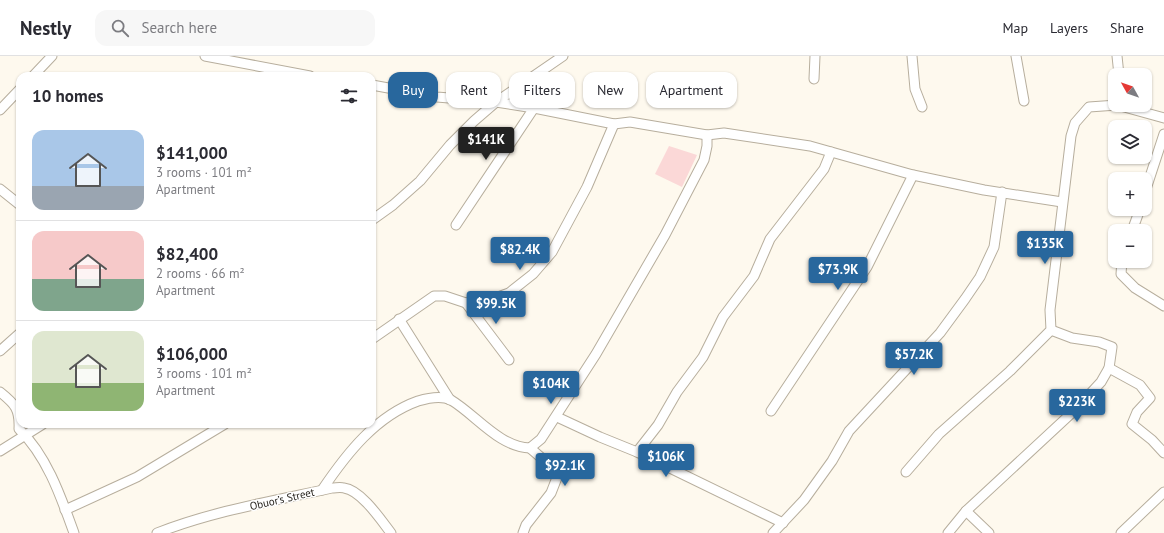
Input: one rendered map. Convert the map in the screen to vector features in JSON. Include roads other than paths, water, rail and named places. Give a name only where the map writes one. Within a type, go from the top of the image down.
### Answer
[{"type":"street","points":[[37,72],[52,56]]},
{"type":"street","points":[[205,56],[289,72]]},
{"type":"street","points":[[501,99],[563,56]]},
{"type":"street","points":[[814,79],[815,56]]},
{"type":"street","points":[[912,56],[915,89],[922,107]]},
{"type":"street","points":[[1016,56],[1024,101]]},
{"type":"street","points":[[1117,56],[1118,68]]},
{"type":"street","points":[[376,86],[446,98]]},
{"type":"street","points":[[0,110],[16,93]]},
{"type":"street","points":[[906,472],[939,434],[1010,371],[1051,330],[1050,310],[1062,202],[1075,123],[1089,107],[1108,106]]},
{"type":"street","points":[[376,217],[393,205],[420,181],[450,145],[490,108]]},
{"type":"street","points":[[456,225],[534,108],[614,124],[630,122],[707,134],[724,133],[741,135],[810,146],[913,175],[1062,202]]},
{"type":"street","points":[[1142,112],[1164,118]]},
{"type":"street","points":[[376,335],[399,318],[434,296],[446,296],[466,303],[487,300],[509,293],[534,274],[552,252],[587,187],[614,124]]},
{"type":"street","points":[[530,448],[540,439],[596,354],[665,235],[704,160],[707,146],[707,134]]},
{"type":"street","points":[[1152,172],[1164,134]]},
{"type":"street","points":[[637,452],[658,425],[677,392],[703,357],[723,317],[754,276],[770,239],[824,169],[831,152]]},
{"type":"street","points":[[771,411],[867,267],[913,175]]},
{"type":"street","points":[[0,189],[16,202]]},
{"type":"street","points":[[773,533],[804,500],[832,461],[849,431],[940,333],[980,277],[994,247],[1002,192]]},
{"type":"street","points":[[1121,268],[1121,274],[1135,288],[1164,306]]},
{"type":"street","points":[[466,303],[509,360]]},
{"type":"street","points":[[399,318],[450,400],[502,439],[524,448],[530,448],[552,467],[558,475],[551,493],[526,525],[523,533]]},
{"type":"street","points":[[948,533],[966,511],[1076,409],[1101,382],[1109,368],[1112,347],[1099,342],[1072,338],[1051,330]]},
{"type":"street","points":[[0,351],[16,337]]},
{"type":"street","points":[[1109,368],[1140,384],[1150,398],[1137,412],[1132,424],[1152,440],[1164,453]]},
{"type":"street","points":[[0,392],[15,404],[16,407]]},
{"type":"street","points":[[376,426],[387,415],[404,406],[424,399],[438,397],[450,400]]},
{"type":"street","points":[[556,416],[600,437],[637,452],[783,522]]},
{"type":"street","points":[[19,428],[38,452],[74,533]]},
{"type":"street","points":[[0,451],[36,428]]},
{"type":"street","points":[[65,510],[137,476],[218,428]]},
{"type":"street","points":[[322,490],[343,458],[374,428]]},
{"type":"street","name":"Obuor’s Street","points":[[157,533],[185,522],[224,512],[322,490],[345,488],[354,491],[363,499],[391,533]]},
{"type":"street","points":[[1121,533],[1164,492]]},
{"type":"street","points":[[966,511],[989,533]]}]
